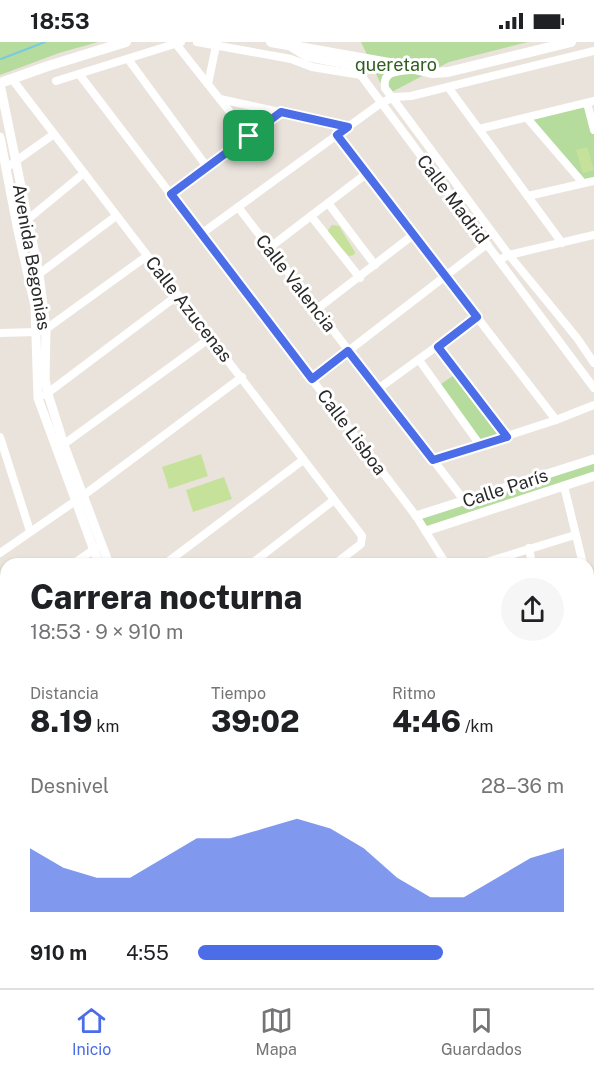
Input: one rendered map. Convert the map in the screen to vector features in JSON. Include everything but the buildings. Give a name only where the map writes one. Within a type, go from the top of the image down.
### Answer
[{"type":"main road","points":[[0,83],[126,42]]},
{"type":"main road","points":[[271,42],[386,62],[433,73],[448,72],[571,42]]},
{"type":"street","points":[[198,42],[291,59],[312,67],[361,75]]},
{"type":"street","points":[[56,81],[179,43],[249,136]]},
{"type":"street","name":"Calle Madrid","points":[[288,45],[307,57],[354,66],[594,388]]},
{"type":"street","points":[[208,84],[216,46]]},
{"type":"street","points":[[201,234],[381,103],[394,97],[411,96],[594,51]]},
{"type":"street","points":[[128,59],[207,167]]},
{"type":"street","name":"Calle Madrid","points":[[414,69],[394,71],[384,81],[385,88],[394,97],[509,255],[577,338],[594,363]]},
{"type":"street","name":"Calle Lisboa","points":[[79,74],[416,516],[443,558]]},
{"type":"street","name":"Calle Azucenas","points":[[12,79],[359,532],[362,540],[343,558]]},
{"type":"street","name":"Avenida Begonias","points":[[0,83],[39,274],[43,396],[98,547],[106,558]]},
{"type":"street","points":[[448,87],[562,243]]},
{"type":"street","points":[[220,99],[348,127]]},
{"type":"street","points":[[479,129],[591,102],[594,130]]},
{"type":"street","points":[[171,194],[281,112]]},
{"type":"street","points":[[527,118],[583,183]]},
{"type":"street","points":[[6,168],[54,134]]},
{"type":"street","points":[[337,135],[556,420]]},
{"type":"street","name":"Avenida Begonias","points":[[0,137],[17,226],[42,331]]},
{"type":"street","points":[[17,226],[84,173]]},
{"type":"street","points":[[269,248],[366,174]]},
{"type":"street","points":[[528,196],[594,181]]},
{"type":"street","points":[[328,203],[375,265]]},
{"type":"street","name":"Calle Valencia","points":[[238,207],[464,500]]},
{"type":"street","points":[[29,279],[39,274],[116,216]]},
{"type":"street","points":[[311,216],[360,278]]},
{"type":"street","points":[[317,309],[413,235]]},
{"type":"street","points":[[499,260],[509,255],[594,235]]},
{"type":"street","points":[[312,379],[487,244]]},
{"type":"street","points":[[0,333],[42,331],[147,256]]},
{"type":"street","points":[[43,396],[177,295]]},
{"type":"street","points":[[378,389],[477,317]]},
{"type":"street","points":[[60,447],[210,338]]},
{"type":"street","points":[[438,347],[507,437]]},
{"type":"street","points":[[419,360],[480,445]]},
{"type":"street","points":[[0,553],[80,498],[242,377]]},
{"type":"street","points":[[433,460],[507,437],[594,405]]},
{"type":"street","points":[[0,436],[30,531]]},
{"type":"street","name":"Calle París","points":[[416,516],[594,459]]},
{"type":"street","points":[[173,558],[303,460]]},
{"type":"street","name":"Calle París","points":[[426,531],[594,476]]},
{"type":"street","points":[[564,486],[581,558]]},
{"type":"street","points":[[259,558],[334,500]]},
{"type":"street","points":[[508,558],[529,548],[575,535]]},
{"type":"street","points":[[82,558],[98,547]]},
{"type":"street","name":"Avenida Begonias","points":[[98,547],[99,558]]},
{"type":"street","points":[[529,548],[531,558]]},
{"type":"green space","points":[[0,42],[98,42],[59,53],[0,75]]},
{"type":"green space","name":"queretaro","points":[[361,42],[528,42],[449,62],[386,95]]},
{"type":"green space","points":[[587,103],[594,130],[594,181],[583,183],[527,118]]},
{"type":"green space","points":[[587,147],[594,170],[583,173],[576,150]]},
{"type":"green space","points":[[332,225],[339,226],[355,252],[354,255],[349,256],[329,235],[328,230]]},
{"type":"green space","points":[[457,373],[506,436],[481,444],[443,391],[441,384]]},
{"type":"green space","points":[[201,454],[208,476],[169,489],[162,467]]},
{"type":"green space","points":[[594,461],[594,476],[426,531],[416,516]]},
{"type":"green space","points":[[224,477],[232,499],[193,512],[186,490]]},
{"type":"waterway","points":[[1,59],[45,42]]},
{"type":"route","points":[[281,112],[348,127],[337,135],[477,317],[438,347],[507,437],[433,460],[348,351],[312,379],[171,194],[249,136],[281,112]]}]
